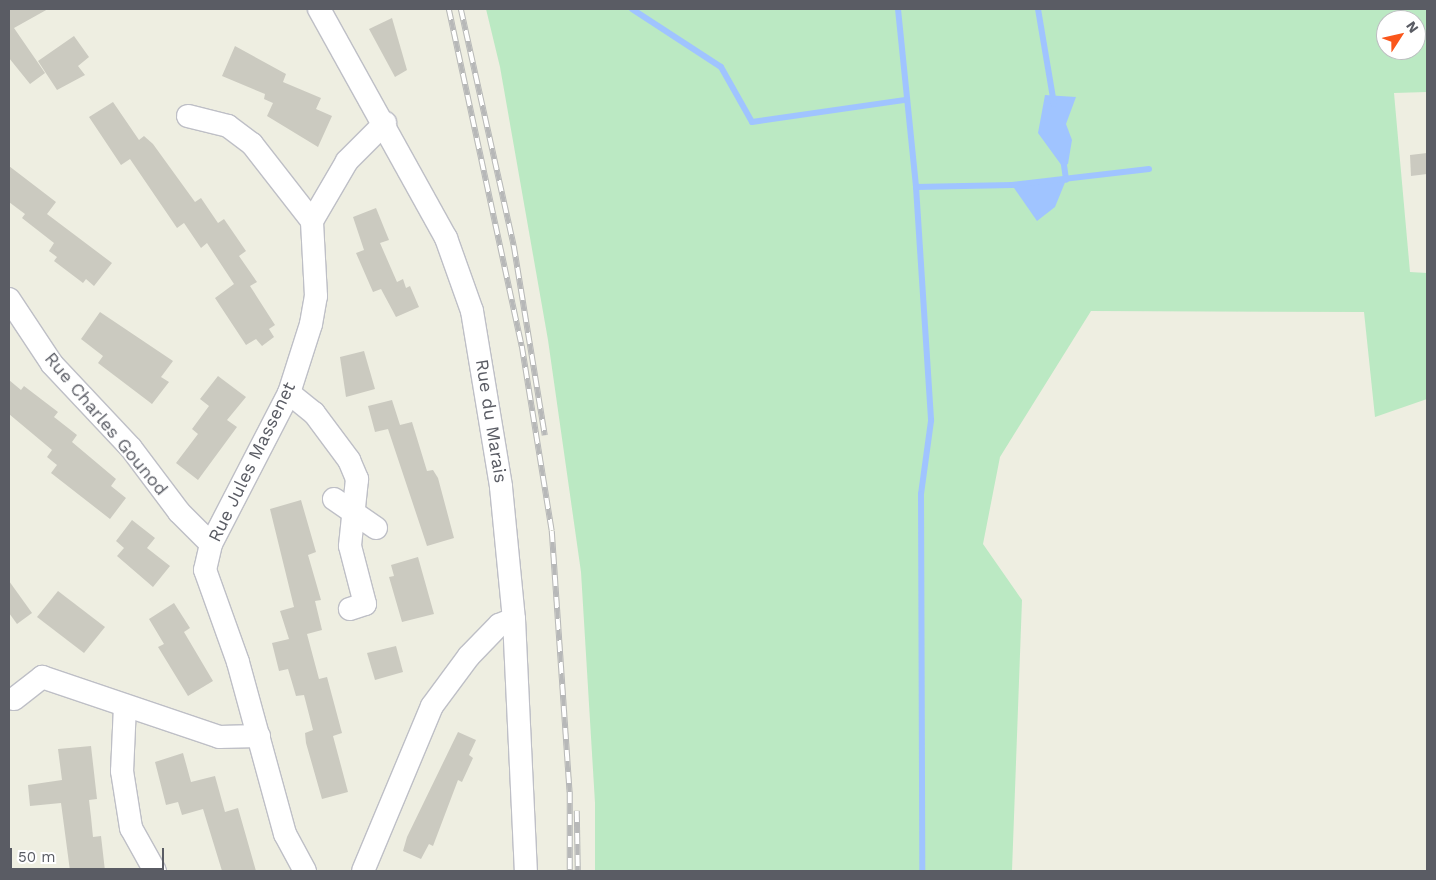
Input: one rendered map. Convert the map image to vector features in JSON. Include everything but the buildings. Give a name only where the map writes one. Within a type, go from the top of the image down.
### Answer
[{"type":"street","name":"Rue du Marais","points":[[319,9],[385,123],[446,238],[472,311],[501,487],[514,619],[526,871]]},
{"type":"street","points":[[188,116],[228,126],[252,144],[312,221],[347,161],[385,123]]},
{"type":"street","name":"Rue Jules Massenet","points":[[305,871],[285,834],[259,736],[205,570],[211,544],[289,393],[311,324],[316,296],[312,221]]},
{"type":"street","name":"Rue Charles Gounod","points":[[9,298],[52,364],[131,448],[179,512],[211,544]]},
{"type":"street","points":[[289,393],[314,413],[349,460],[357,479],[350,546],[365,604],[350,609]]},
{"type":"street","points":[[334,499],[376,528]]},
{"type":"street","points":[[363,871],[432,706],[469,656],[499,625],[514,619]]},
{"type":"street","points":[[14,699],[42,677],[219,737],[259,736]]},
{"type":"street","points":[[125,706],[122,771],[131,828],[155,871]]},
{"type":"green space","points":[[486,9],[1427,9],[1427,92],[1394,93],[1410,272],[1427,273],[1427,399],[1375,417],[1364,312],[1091,311],[1000,457],[983,544],[1022,600],[1012,871],[595,871],[595,803],[581,572],[548,340],[500,67]]},
{"type":"water","points":[[1045,95],[1076,97],[1066,124],[1072,140],[1068,164],[1062,166],[1038,133]]},
{"type":"water","points":[[1066,180],[1055,207],[1037,221],[1012,185]]},
{"type":"waterway","points":[[632,9],[721,67],[752,122],[905,100]]},
{"type":"waterway","points":[[898,9],[916,187],[931,421],[921,494],[922,871]]},
{"type":"waterway","points":[[1038,9],[1054,104]]},
{"type":"waterway","points":[[1063,158],[1066,180]]},
{"type":"waterway","points":[[916,187],[1012,185],[1149,169]]},
{"type":"railway","points":[[449,9],[522,346],[552,531],[570,792],[570,871]]},
{"type":"railway","points":[[461,9],[514,246],[545,435]]},
{"type":"railway","points":[[577,811],[578,871]]}]
